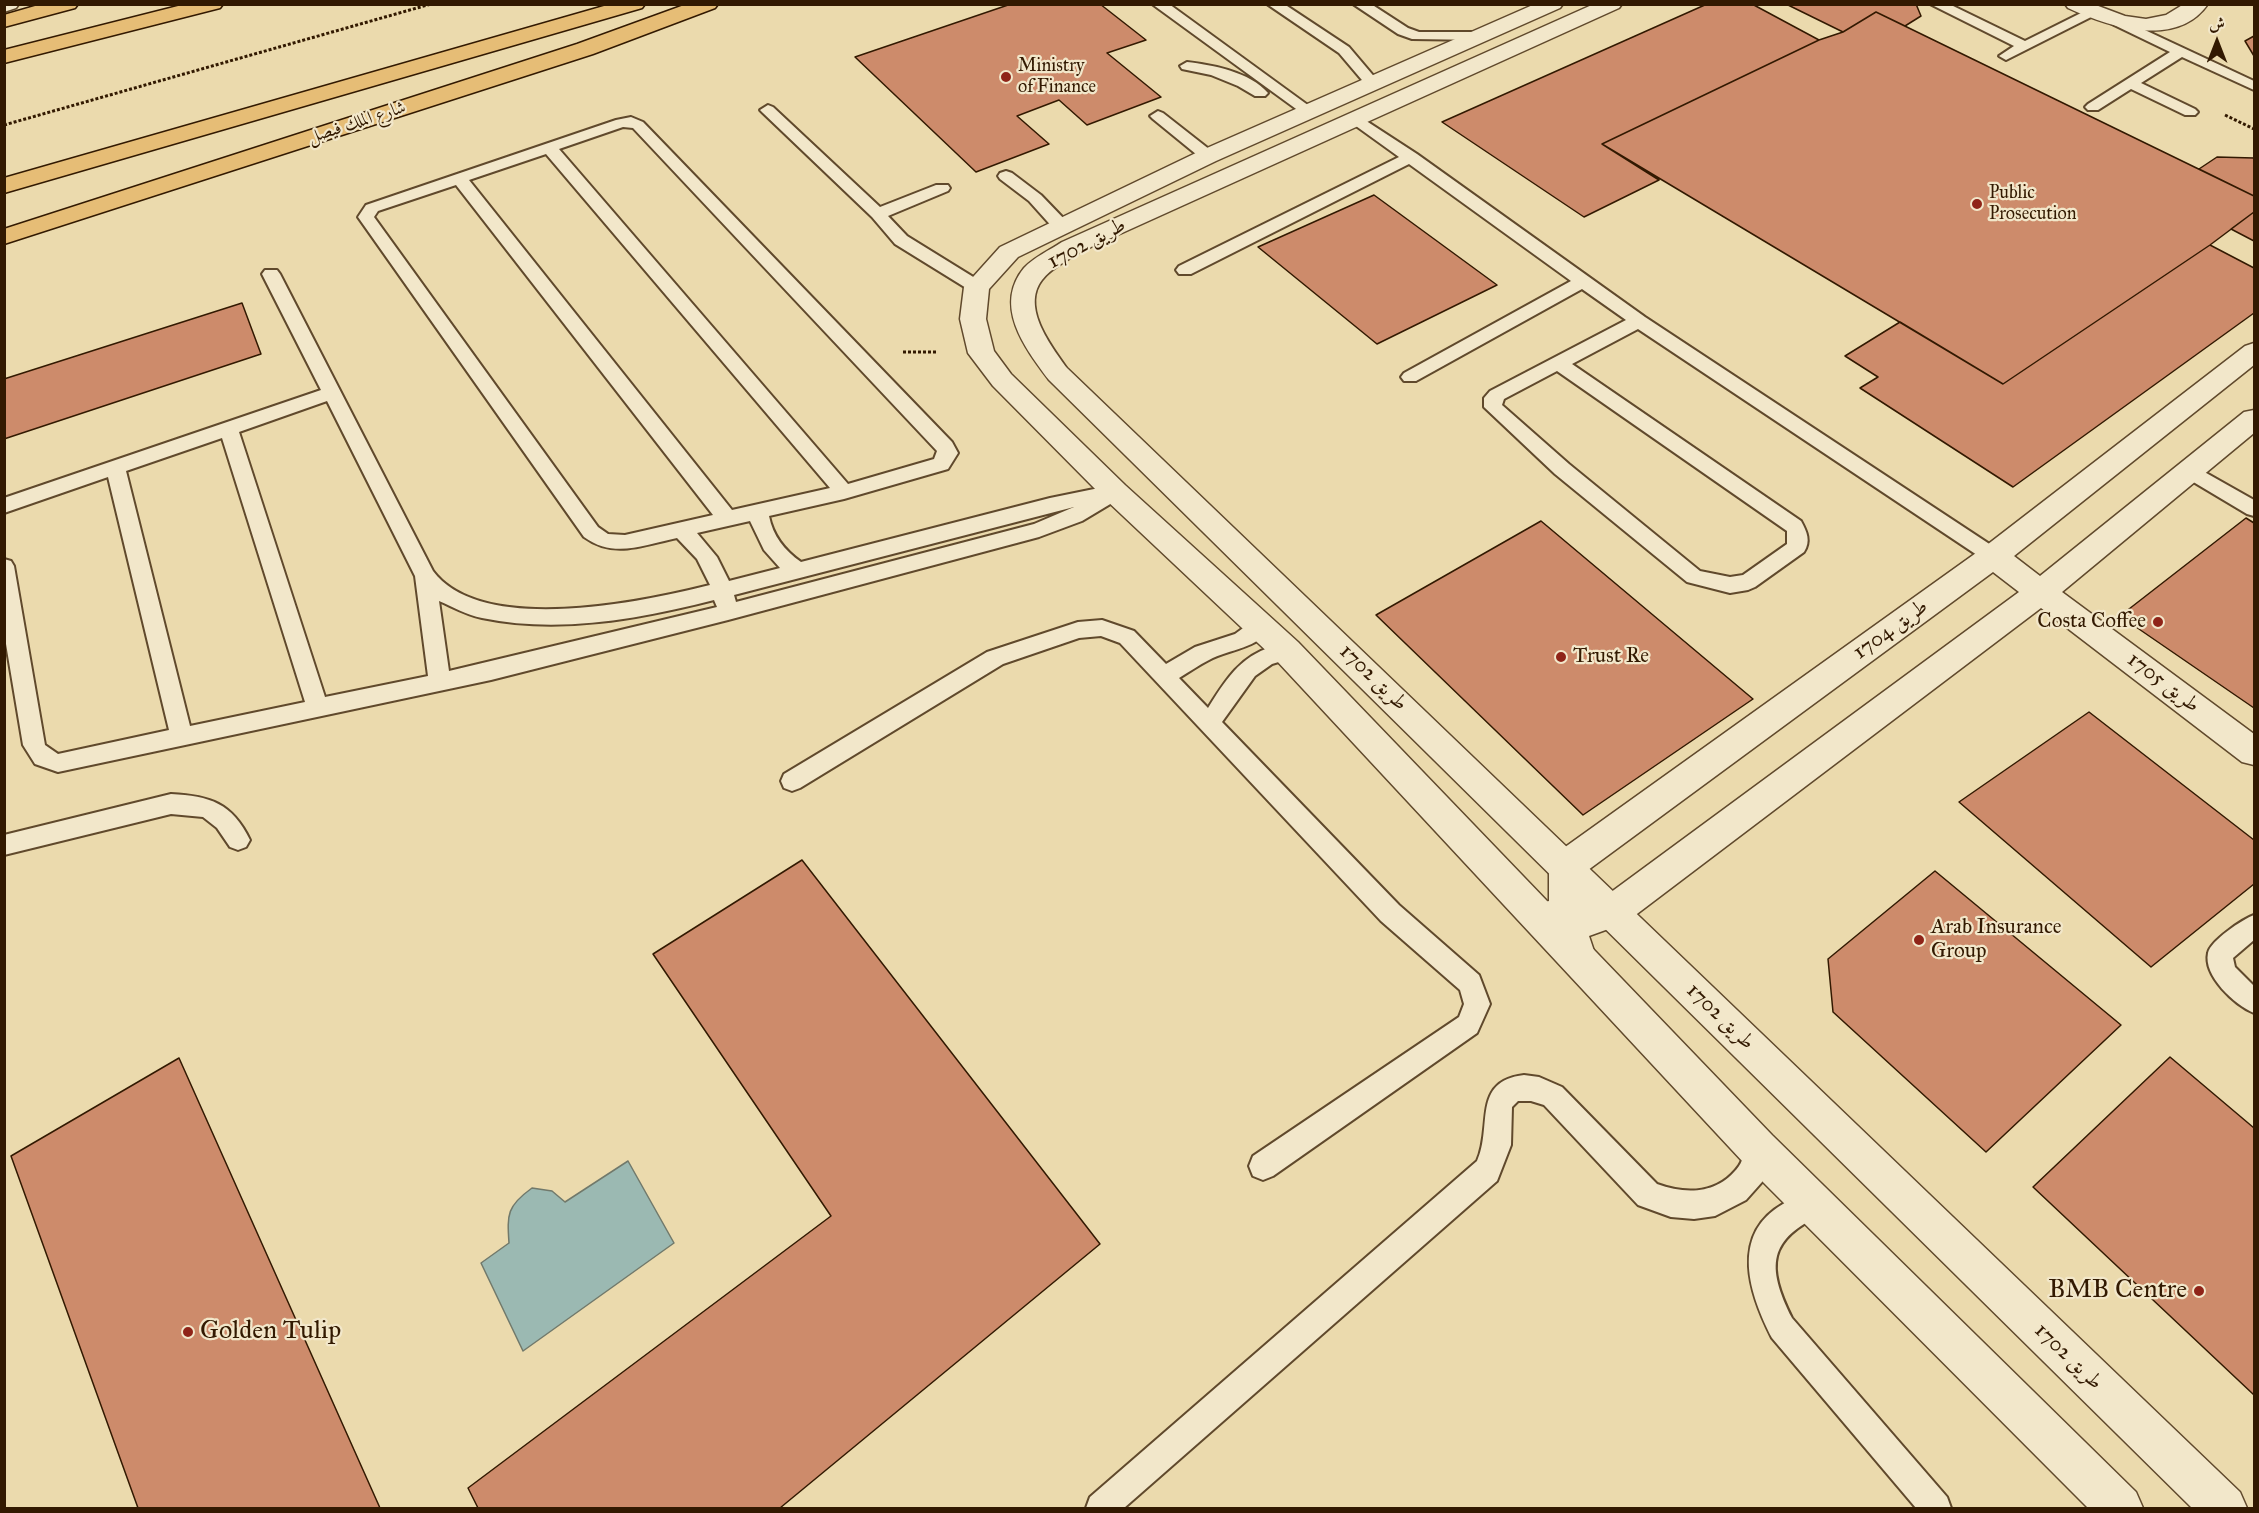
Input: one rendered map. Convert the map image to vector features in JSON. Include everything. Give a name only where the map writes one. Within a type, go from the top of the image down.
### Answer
[{"type":"highway","points":[[4,21],[68,4]]},
{"type":"highway","points":[[4,57],[213,4]]},
{"type":"highway","name":"شارع الملك فيصل","points":[[4,186],[635,4]]},
{"type":"highway","name":"شارع الملك فيصل","points":[[4,237],[574,53],[708,4]]},
{"type":"street","points":[[4,6],[9,4]]},
{"type":"street","name":"طريق 1702","points":[[1553,4],[1372,82],[1071,247],[1033,274],[1024,292],[1024,318],[1039,348],[1058,374],[2224,1509]]},
{"type":"street","name":"طريق 1702","points":[[1612,4],[1208,156],[1009,252],[976,288],[973,319],[981,353],[1002,380],[1115,492],[1287,651],[1758,1149],[2120,1509]]},
{"type":"street","points":[[2084,8],[2117,21],[2160,23],[2179,17],[2198,4]]},
{"type":"street","name":"طريق 1704","points":[[1566,866],[1993,556],[2254,352]]},
{"type":"street","points":[[1525,904],[1538,913],[1567,922],[1584,922],[1612,912],[2042,591],[2192,472],[2254,419]]},
{"type":"street","points":[[1115,492],[1157,468]]},
{"type":"street","name":"طريق 1705","points":[[1993,556],[2254,752]]},
{"type":"street","points":[[1566,866],[1567,922],[1578,957]]},
{"type":"lane","points":[[1160,4],[1244,64],[1321,112],[1411,157],[1582,282],[1993,556]]},
{"type":"lane","points":[[1274,4],[1344,50],[1372,82]]},
{"type":"lane","points":[[1360,4],[1403,31],[1418,36],[1481,36]]},
{"type":"lane","points":[[1937,4],[2025,46]]},
{"type":"lane","points":[[2006,56],[2084,8]]},
{"type":"lane","points":[[2117,21],[2254,86]]},
{"type":"lane","points":[[2093,107],[2180,52]]},
{"type":"lane","points":[[1226,74],[1244,64]]},
{"type":"lane","points":[[1187,66],[1226,74],[1321,112]]},
{"type":"lane","points":[[2130,82],[2190,112]]},
{"type":"lane","points":[[768,110],[878,214],[901,240],[976,288]]},
{"type":"lane","points":[[1158,116],[1208,156]]},
{"type":"lane","points":[[631,122],[638,125],[945,447],[948,453],[941,464],[932,468],[844,492],[615,542],[604,541],[591,532],[366,217],[372,208],[458,177],[621,123],[631,122]]},
{"type":"lane","points":[[549,147],[844,492]]},
{"type":"lane","points":[[1185,270],[1411,157]]},
{"type":"lane","points":[[1006,176],[1035,198],[1061,226]]},
{"type":"lane","points":[[458,177],[727,518]]},
{"type":"lane","points":[[878,214],[942,188]]},
{"type":"lane","points":[[271,274],[425,576],[439,592],[464,603],[489,610],[528,617],[581,616],[631,611],[723,590],[1050,505],[1115,492]]},
{"type":"lane","points":[[1410,377],[1582,282]]},
{"type":"lane","points":[[1558,363],[1788,519],[1798,533],[1797,547],[1748,582],[1730,585],[1694,577],[1562,469],[1493,407],[1493,398],[1497,394],[1639,321]]},
{"type":"lane","points":[[4,506],[331,393]]},
{"type":"lane","points":[[228,428],[318,708]]},
{"type":"lane","points":[[115,467],[182,738]]},
{"type":"lane","points":[[2192,472],[2254,508]]},
{"type":"lane","points":[[4,566],[34,745],[38,754],[46,760],[58,763],[440,682],[728,612],[1039,530],[1075,516],[1115,492]]},
{"type":"lane","points":[[758,511],[760,524],[769,544],[783,561],[797,570]]},
{"type":"lane","points":[[680,528],[695,541],[717,572],[728,612]]},
{"type":"lane","points":[[425,576],[440,682]]},
{"type":"lane","points":[[1164,676],[1203,653],[1242,640],[1261,626]]},
{"type":"lane","points":[[792,781],[995,658],[1078,630],[1102,628],[1127,637],[1390,913],[1470,983],[1477,1005],[1468,1025],[1263,1166]]},
{"type":"lane","points":[[1210,723],[1248,670],[1263,659],[1287,651]]},
{"type":"lane","points":[[4,845],[171,804],[195,805],[216,811],[230,823],[238,840]]},
{"type":"lane","points":[[2254,926],[2220,953],[2220,966],[2228,979],[2254,1001]]},
{"type":"lane","points":[[1101,1509],[1487,1171],[1499,1138],[1500,1105],[1507,1093],[1521,1087],[1536,1088],[1552,1096],[1648,1195],[1671,1203],[1694,1205],[1715,1202],[1736,1190],[1752,1172],[1758,1149]]},
{"type":"lane","points":[[1813,1204],[1793,1211],[1778,1223],[1767,1238],[1761,1259],[1761,1270],[1769,1305],[1782,1328],[1936,1509]]},
{"type":"path","points":[[4,125],[431,4]]},
{"type":"path","points":[[854,351],[981,353]]},
{"type":"water","points":[[628,1161],[674,1243],[523,1351],[481,1263],[509,1243],[510,1211],[518,1200],[532,1188],[552,1191],[565,1202]]},
{"type":"building","name":"Ministry of Finance","points":[[1011,4],[1100,4],[1146,40],[1107,53],[1161,97],[1087,125],[1059,100],[1017,116],[1049,144],[976,172],[855,57]]},
{"type":"building","points":[[1707,4],[1752,4],[1819,40],[1602,144],[1659,180],[1584,217],[1442,122]]},
{"type":"building","points":[[1786,4],[1916,4],[1921,16],[1905,26],[1876,12],[1843,32]]},
{"type":"building","name":"Public Prosecution","points":[[1876,12],[2254,196],[2254,212],[2210,245],[2003,384],[1602,144],[1819,40],[1843,32]]},
{"type":"building","points":[[2254,36],[2254,56],[2245,41]]},
{"type":"building","points":[[2217,157],[2254,158],[2254,196],[2199,169]]},
{"type":"building","points":[[1374,195],[1497,285],[1377,344],[1258,247]]},
{"type":"building","points":[[2254,212],[2254,241],[2231,229]]},
{"type":"building","points":[[2210,245],[2254,268],[2254,313],[2013,487],[1860,388],[1878,377],[1845,356],[1900,322],[2003,384]]},
{"type":"building","points":[[242,303],[261,354],[4,439],[4,379]]},
{"type":"building","points":[[2246,518],[2254,523],[2254,708],[2120,616]]},
{"type":"building","name":"Trust Re","points":[[1541,521],[1753,699],[1583,815],[1376,615]]},
{"type":"building","points":[[2089,712],[2254,840],[2254,884],[2151,967],[1959,802]]},
{"type":"building","points":[[802,860],[1100,1244],[780,1508],[478,1508],[468,1488],[831,1216],[653,954]]},
{"type":"building","points":[[1935,871],[2121,1025],[1986,1152],[1833,1012],[1828,959]]},
{"type":"building","name":"BMB Centre","points":[[2170,1057],[2254,1128],[2254,1395],[2033,1187]]},
{"type":"building","name":"Golden Tulip","points":[[179,1058],[380,1508],[138,1508],[11,1156]]},
{"type":"place","name":"Ministry of Finance","points":[[1006,77]]},
{"type":"place","name":"Public Prosecution","points":[[1977,204]]},
{"type":"place","name":"Costa Coffee","points":[[2158,622]]},
{"type":"place","name":"Trust Re","points":[[1561,657]]},
{"type":"place","name":"Arab Insurance Group","points":[[1919,940]]},
{"type":"place","name":"BMB Centre","points":[[2199,1291]]},
{"type":"place","name":"Golden Tulip","points":[[188,1332]]}]
